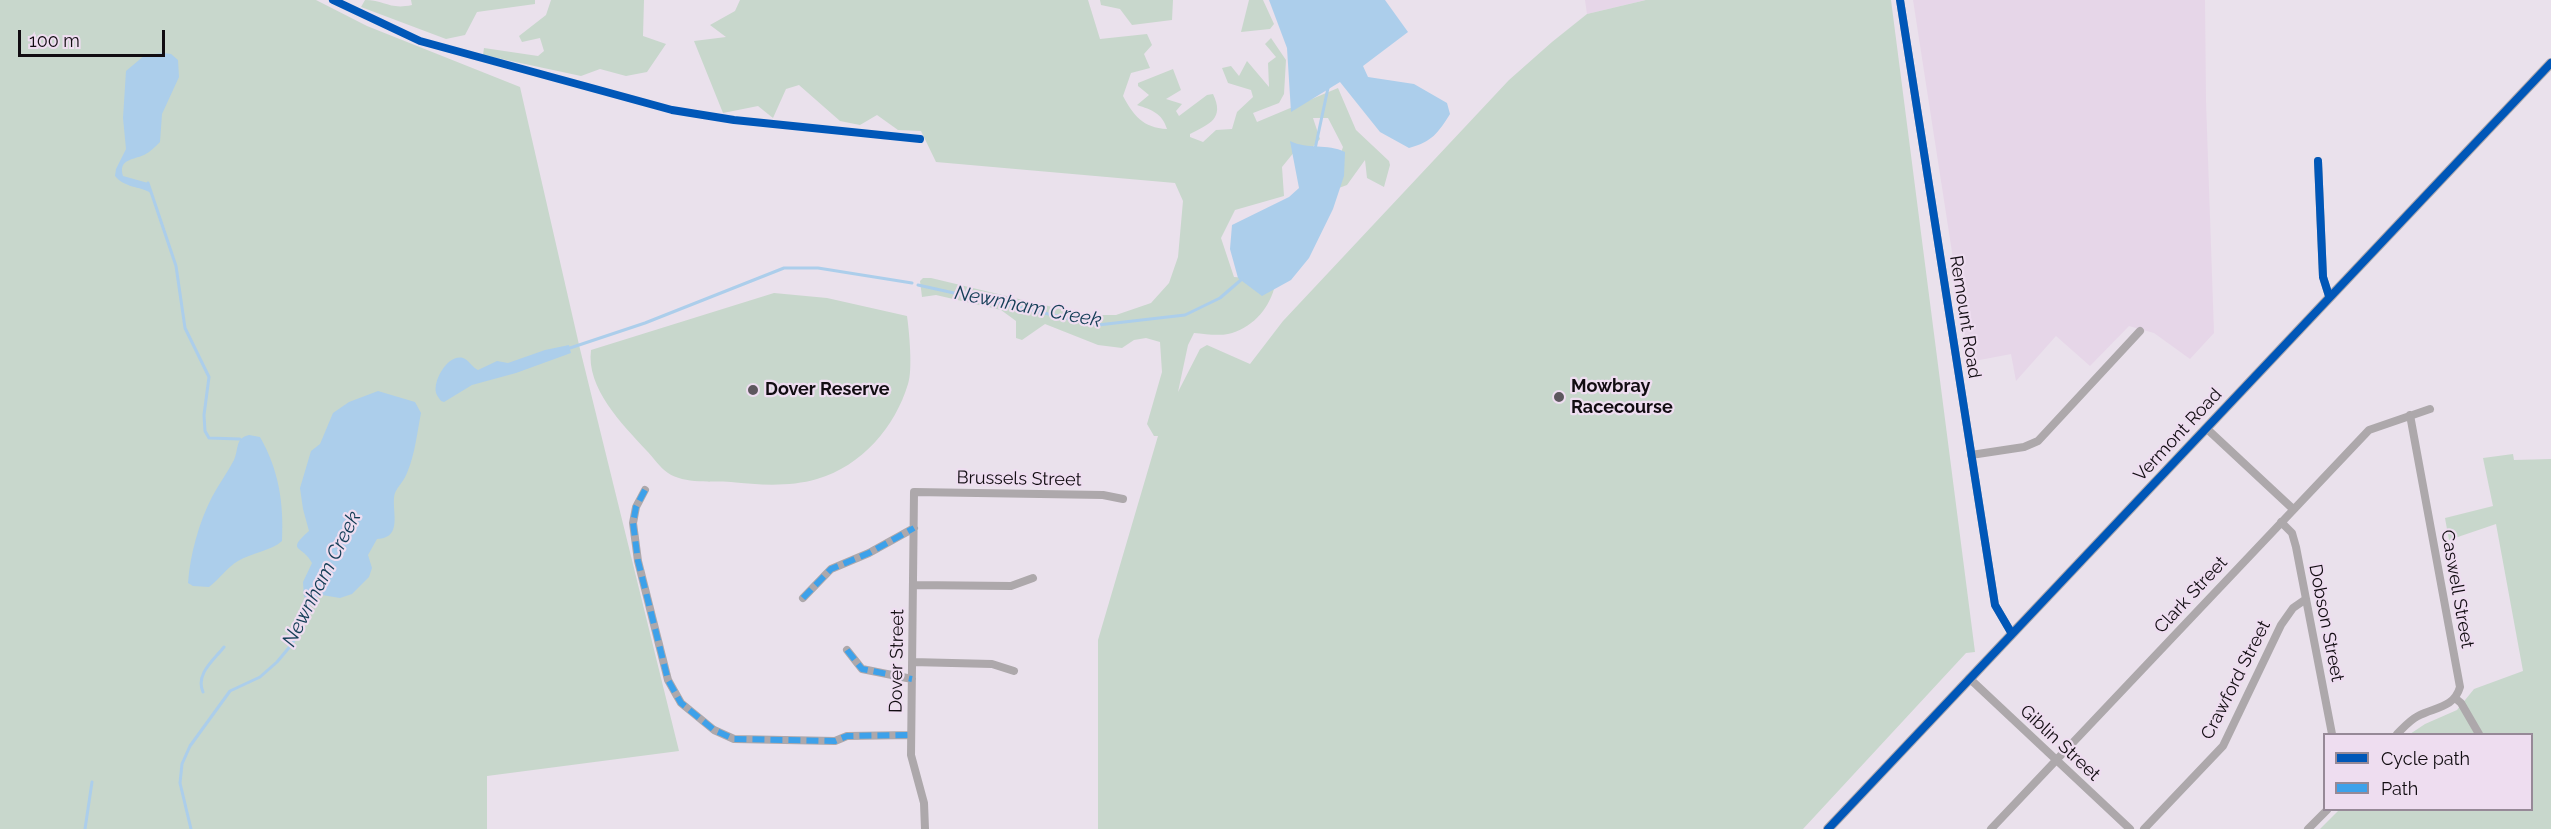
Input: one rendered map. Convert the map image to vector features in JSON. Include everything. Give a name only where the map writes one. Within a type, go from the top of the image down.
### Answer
[{"type":"street","name":"Remount Road","points":[[1900,0],[1995,604],[2012,634]]},
{"type":"street","name":"Vermont Road","points":[[1828,829],[2551,63]]},
{"type":"street","points":[[2318,161],[2323,277],[2329,296]]},
{"type":"street","points":[[1971,455],[2024,447],[2038,441],[2140,331]]},
{"type":"street","name":"Clark Street","points":[[1991,829],[2369,429],[2430,408]]},
{"type":"street","name":"Caswell Street","points":[[2410,415],[2459,684],[2455,698]]},
{"type":"street","points":[[2206,428],[2292,509]]},
{"type":"street","points":[[645,490],[636,507],[633,523],[638,561],[668,680],[681,703],[714,730],[734,740],[835,741],[847,736],[911,735]]},
{"type":"street","name":"Dover Street","points":[[914,492],[911,755],[924,803],[925,829]]},
{"type":"street","name":"Brussels Street","points":[[914,492],[1103,495],[1123,499]]},
{"type":"street","name":"Dobson Street","points":[[2281,522],[2295,539],[2332,733]]},
{"type":"street","points":[[802,598],[831,569],[869,553],[914,528]]},
{"type":"street","points":[[913,585],[1011,586],[1033,578]]},
{"type":"street","name":"Crawford Street","points":[[2144,829],[2223,746],[2281,625],[2294,608],[2306,599]]},
{"type":"street","points":[[847,650],[862,669],[912,679]]},
{"type":"street","points":[[912,662],[992,664],[1014,671]]},
{"type":"street","name":"Giblin Street","points":[[1969,678],[2130,829]]},
{"type":"street","points":[[2399,733],[2417,716],[2447,705],[2455,698],[2461,703],[2478,733]]},
{"type":"street","points":[[2308,829],[2325,811]]},
{"type":"shaded area","points":[[0,0],[316,0],[367,26],[520,87],[580,349],[679,751],[487,776],[487,829],[0,829]]},
{"type":"shaded area","points":[[365,0],[378,1],[392,6],[412,5],[411,0],[535,0],[535,4],[477,12],[465,35],[446,39],[361,7]]},
{"type":"shaded area","points":[[551,0],[644,0],[643,36],[666,44],[647,72],[626,76],[600,69],[581,76],[483,55],[484,48],[538,56],[544,51],[540,38],[522,42],[519,36],[546,15]]},
{"type":"shaded area","name":"Mowbray Racecourse","points":[[740,0],[1088,0],[1100,39],[1147,34],[1152,45],[1144,54],[1150,68],[1131,73],[1123,96],[1131,109],[1145,123],[1167,129],[1156,113],[1137,105],[1149,95],[1138,86],[1138,83],[1173,69],[1181,90],[1166,99],[1182,104],[1176,111],[1179,116],[1207,95],[1213,94],[1217,109],[1216,115],[1209,124],[1190,134],[1190,137],[1203,142],[1216,130],[1232,129],[1237,112],[1253,97],[1251,90],[1228,83],[1222,68],[1231,66],[1239,76],[1247,61],[1269,87],[1268,63],[1276,57],[1265,44],[1271,38],[1286,60],[1284,94],[1279,103],[1253,113],[1257,122],[1338,88],[1356,130],[1389,161],[1384,187],[1367,178],[1365,160],[1347,185],[1336,189],[1331,181],[1343,147],[1328,118],[1313,118],[1320,139],[1309,151],[1295,151],[1282,167],[1284,196],[1235,210],[1221,238],[1234,277],[1260,279],[1274,289],[1268,304],[1257,318],[1244,328],[1220,335],[1194,333],[1188,345],[1178,392],[1200,349],[1207,345],[1250,364],[1283,321],[1509,80],[1587,14],[1646,0],[1891,0],[1975,652],[1966,653],[1803,829],[1098,829],[1098,640],[1158,436],[1154,436],[1147,424],[1162,372],[1160,342],[1146,338],[1134,340],[1122,348],[1098,345],[1045,324],[1022,340],[1016,338],[1016,321],[1001,310],[936,295],[922,297],[920,281],[923,278],[931,278],[1086,315],[1116,315],[1151,303],[1169,283],[1178,257],[1183,201],[1175,183],[936,162],[921,131],[898,130],[877,115],[860,125],[840,121],[799,85],[786,89],[773,118],[758,106],[723,113],[694,41],[726,37],[710,25],[735,11]]},
{"type":"shaded area","points":[[1100,0],[1173,0],[1172,20],[1132,25],[1120,9],[1101,5]]},
{"type":"shaded area","points":[[1249,0],[1263,0],[1274,24],[1270,29],[1241,32]]},
{"type":"shaded area","points":[[1585,0],[1646,0],[1587,14]]},
{"type":"shaded area","points":[[1913,0],[2205,0],[2214,333],[2190,359],[2154,333],[2129,326],[2090,366],[2056,336],[2016,381],[2011,354],[1969,362]]},
{"type":"shaded area","name":"Dover Reserve","points":[[774,293],[827,298],[907,316],[910,350],[909,378],[895,415],[875,443],[862,455],[833,473],[817,479],[796,483],[763,484],[707,482],[675,477],[659,465],[608,404],[594,378],[591,350]]},
{"type":"shaded area","points":[[2513,454],[2514,460],[2551,459],[2551,829],[2320,829],[2338,811],[2533,811],[2533,733],[2412,733],[2425,724],[2457,710],[2474,689],[2523,671],[2496,524],[2449,540],[2445,518],[2493,506],[2483,458]]},
{"type":"water","points":[[1269,0],[1385,0],[1408,32],[1363,66],[1368,77],[1414,84],[1447,103],[1450,114],[1442,126],[1429,140],[1409,148],[1380,132],[1340,82],[1291,112],[1287,48]]},
{"type":"water","points":[[171,54],[178,60],[179,77],[162,114],[160,142],[146,154],[125,163],[122,170],[123,176],[148,183],[151,193],[123,183],[115,176],[126,149],[123,118],[126,71],[145,55]]},
{"type":"water","points":[[1290,141],[1345,152],[1344,176],[1333,209],[1309,258],[1291,280],[1262,296],[1238,278],[1230,249],[1232,225],[1289,197],[1299,188]]},
{"type":"water","points":[[569,345],[571,353],[516,373],[472,385],[444,402],[436,393],[439,375],[447,364],[457,358],[465,359],[478,370],[497,361],[508,363],[545,350]]},
{"type":"water","points":[[378,391],[415,402],[421,413],[410,466],[395,493],[394,528],[391,534],[377,539],[368,555],[372,568],[369,577],[352,594],[340,598],[322,595],[314,599],[304,597],[303,582],[312,563],[297,546],[309,531],[300,488],[311,451],[320,444],[333,413],[349,402]]},
{"type":"water","points":[[249,435],[260,437],[272,462],[281,501],[282,541],[238,561],[209,587],[193,586],[188,583],[189,572],[203,517],[234,460],[239,441]]},
{"type":"waterway","name":"Newnham Creek","points":[[1315,149],[1328,88]]},
{"type":"waterway","points":[[148,183],[176,266],[185,328],[209,377],[204,415],[205,431],[209,438],[240,439]]},
{"type":"waterway","name":"Newnham Creek","points":[[567,349],[645,323],[784,268],[818,268],[912,283]]},
{"type":"waterway","name":"Newnham Creek","points":[[918,285],[1098,325],[1185,315],[1220,298],[1242,279]]},
{"type":"waterway","name":"Newnham Creek","points":[[191,829],[180,783],[182,764],[190,746],[230,691],[260,677],[292,644],[303,624],[311,597]]},
{"type":"waterway","points":[[203,692],[201,685],[203,673],[224,647]]},
{"type":"waterway","points":[[85,829],[92,782]]},
{"type":"marked path","points":[[645,490],[636,507],[633,523],[638,561],[668,680],[681,703],[714,730],[734,739],[835,741],[847,736],[911,735]]},
{"type":"marked path","points":[[803,598],[831,569],[869,553],[914,528]]},
{"type":"marked path","points":[[847,650],[862,669],[912,679]]},
{"type":"cycle path","points":[[333,0],[420,41],[672,110],[734,120],[920,139]]},
{"type":"cycle path","points":[[1900,0],[1995,605],[2012,634]]},
{"type":"cycle path","points":[[1828,829],[2551,63]]},
{"type":"cycle path","points":[[2318,161],[2323,277],[2329,296]]},
{"type":"place","name":"Dover Reserve","points":[[753,390]]},
{"type":"place","name":"Mowbray Racecourse","points":[[1559,397]]}]
